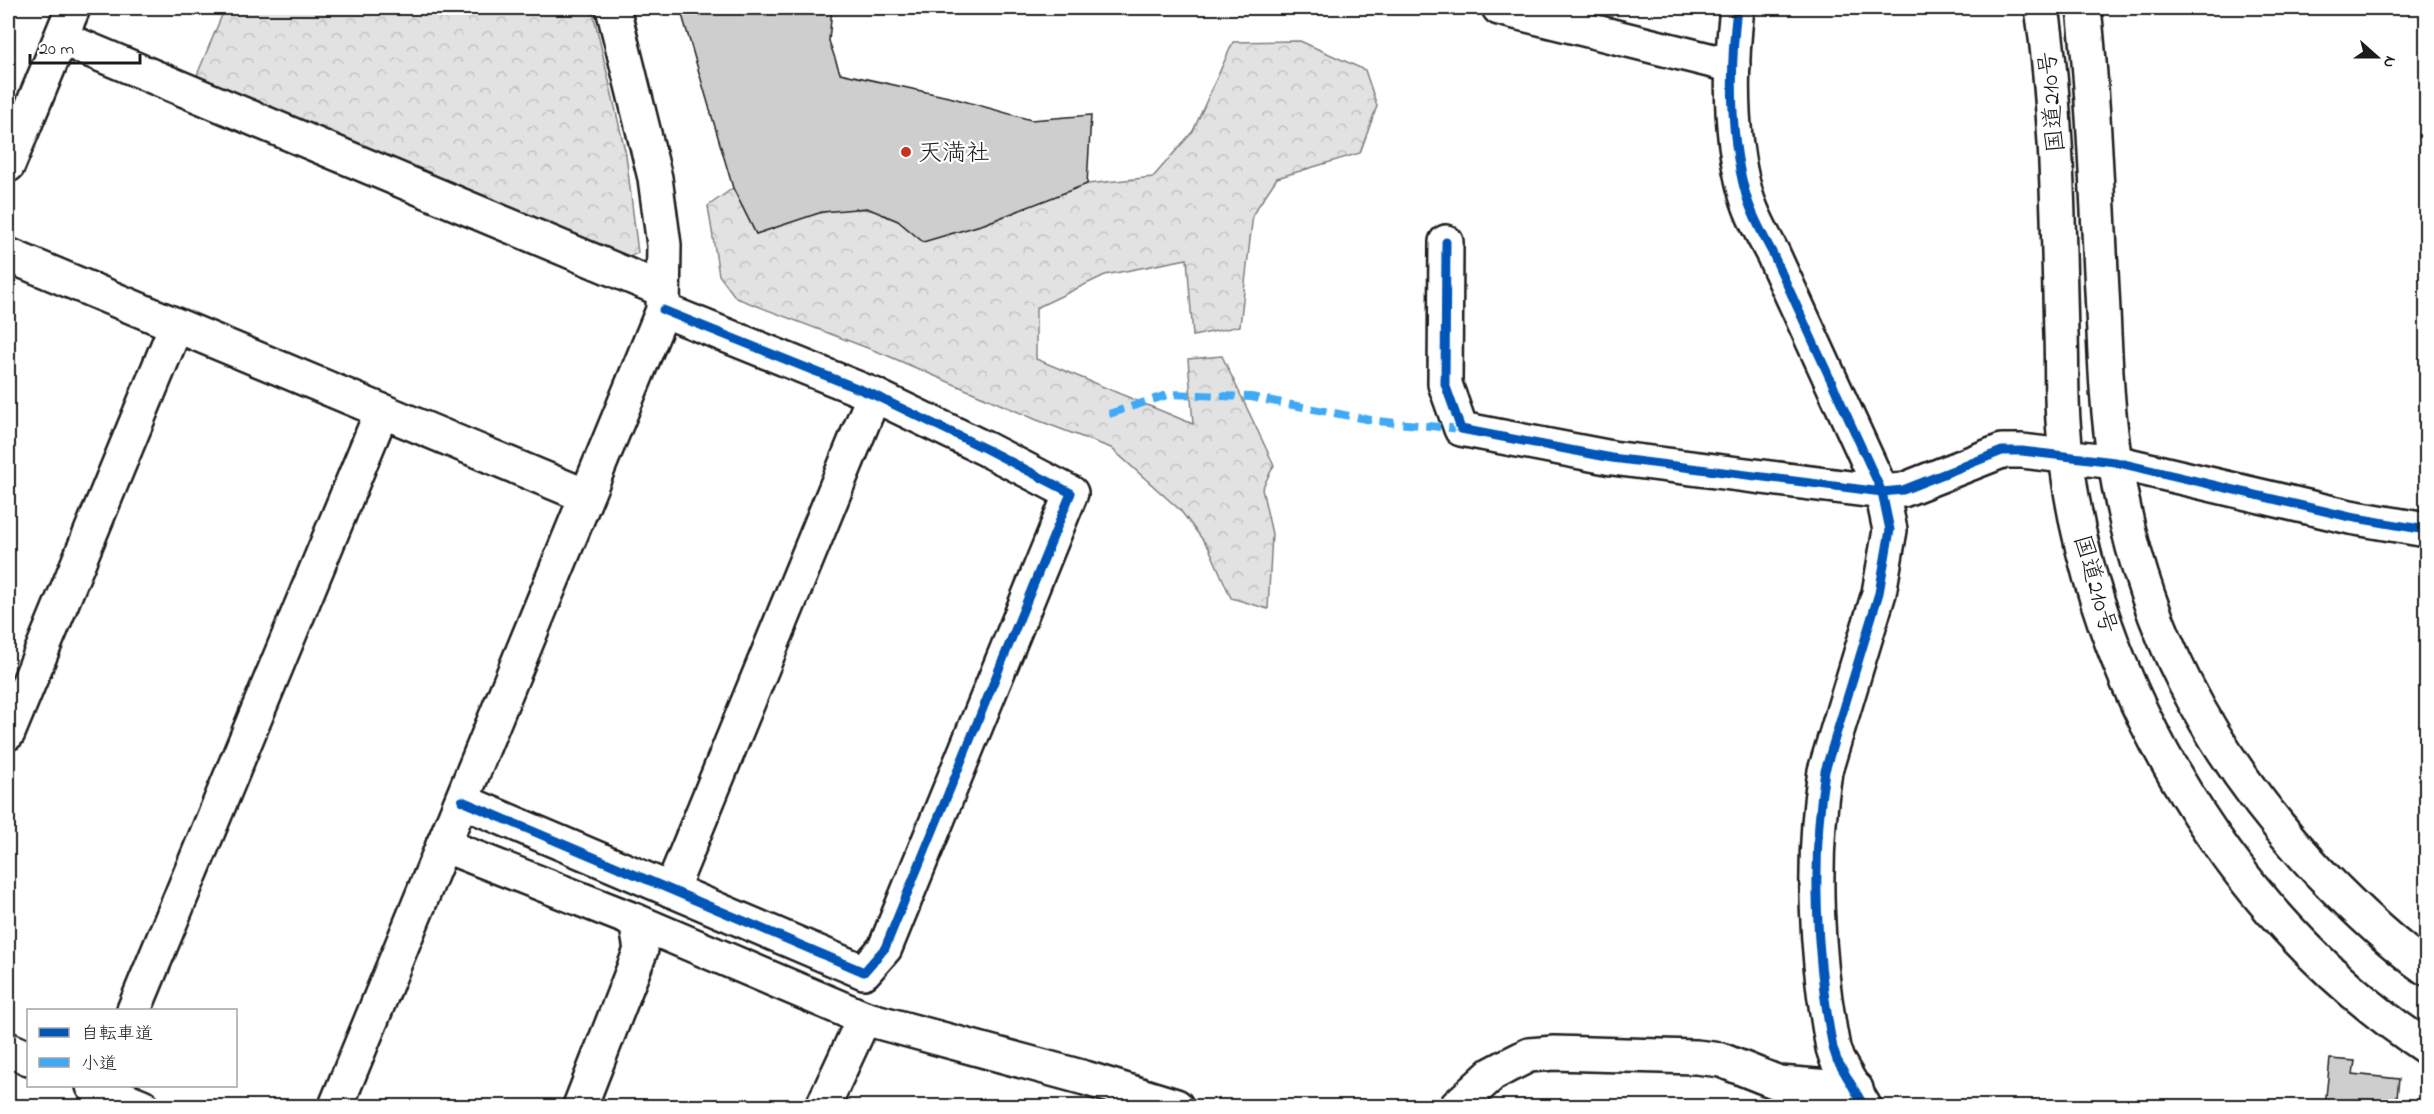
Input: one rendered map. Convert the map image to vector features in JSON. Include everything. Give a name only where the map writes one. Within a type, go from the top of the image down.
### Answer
[{"type":"main road","points":[[8,165],[73,8]]},
{"type":"main road","points":[[336,1107],[586,496],[663,300],[664,245],[655,178],[613,8]]},
{"type":"main road","points":[[1499,8],[1733,66]]},
{"type":"main road","points":[[1737,8],[1733,45],[1733,120],[1746,196],[1754,218],[1773,254],[1882,492],[1890,530],[1879,593],[1825,771],[1820,800],[1816,872],[1821,950],[1833,1048],[1837,1060],[1860,1098]]},
{"type":"main road","name":"国道210号","points":[[2042,8],[2056,156],[2063,422],[2083,547],[2106,624],[2151,734],[2227,853],[2284,924],[2345,983],[2427,1047]]},
{"type":"main road","name":"国道210号","points":[[2084,8],[2095,141],[2107,394],[2115,462],[2128,524],[2158,628],[2204,722],[2267,812],[2341,895],[2427,968]]},
{"type":"main road","points":[[61,38],[663,300],[874,395],[986,448],[1071,493],[885,948],[864,972],[462,801]]},
{"type":"main road","points":[[1446,242],[1444,384],[1461,429],[1612,458],[1882,492],[1903,490],[2002,451],[2067,456],[2115,462],[2350,517],[2427,530]]},
{"type":"main road","points":[[8,255],[586,496]]},
{"type":"main road","points":[[8,733],[176,326]]},
{"type":"main road","points":[[671,890],[874,395]]},
{"type":"main road","points":[[135,1009],[382,411]]},
{"type":"main road","points":[[443,845],[636,921],[864,1018],[1085,1078],[1176,1107]]},
{"type":"main road","points":[[580,1107],[641,950],[636,921]]},
{"type":"main road","points":[[823,1107],[864,1018]]},
{"type":"main road","points":[[8,1049],[27,1058]]},
{"type":"main road","points":[[1457,1107],[1492,1074],[1529,1055],[1554,1053],[1696,1057],[1721,1060],[1779,1083],[1860,1098]]},
{"type":"main road","points":[[99,1087],[142,1107]]},
{"type":"green space","points":[[225,8],[592,8],[626,155],[638,253],[621,260],[194,82]]},
{"type":"green space","points":[[1300,41],[1365,70],[1377,106],[1360,153],[1277,178],[1253,214],[1240,326],[1193,336],[1187,259],[1105,275],[1036,308],[1036,359],[1193,424],[1188,359],[1222,356],[1274,465],[1262,489],[1272,534],[1268,609],[1231,598],[1209,548],[1180,510],[1111,448],[1037,420],[886,355],[736,298],[719,275],[708,206],[733,188],[756,234],[828,211],[864,209],[882,213],[899,221],[923,242],[984,224],[1087,184],[1153,177],[1193,131],[1233,42]]},
{"type":"building","name":"天満社","points":[[680,8],[832,8],[829,41],[840,73],[953,98],[1031,120],[1091,115],[1087,184],[984,224],[923,242],[898,221],[867,208],[822,212],[756,234],[733,188]]},
{"type":"building","points":[[2330,1059],[2355,1061],[2353,1074],[2399,1079],[2396,1106],[2325,1106]]},
{"type":"marked path","points":[[1109,414],[1170,394],[1251,397],[1376,421],[1461,429]]},
{"type":"cycle path","points":[[1737,8],[1732,102],[1736,149],[1746,195],[1882,492],[1890,530],[1879,593],[1825,771],[1818,840],[1817,910],[1827,1014],[1837,1060],[1864,1106]]},
{"type":"cycle path","points":[[1446,242],[1445,384],[1461,429],[1612,458],[1882,492],[1903,490],[2002,451],[2022,451],[2115,462],[2350,517],[2426,530]]},
{"type":"cycle path","points":[[462,801],[864,972],[885,948],[1071,493],[874,395],[663,310]]},
{"type":"place","name":"天満社","points":[[906,152]]}]
